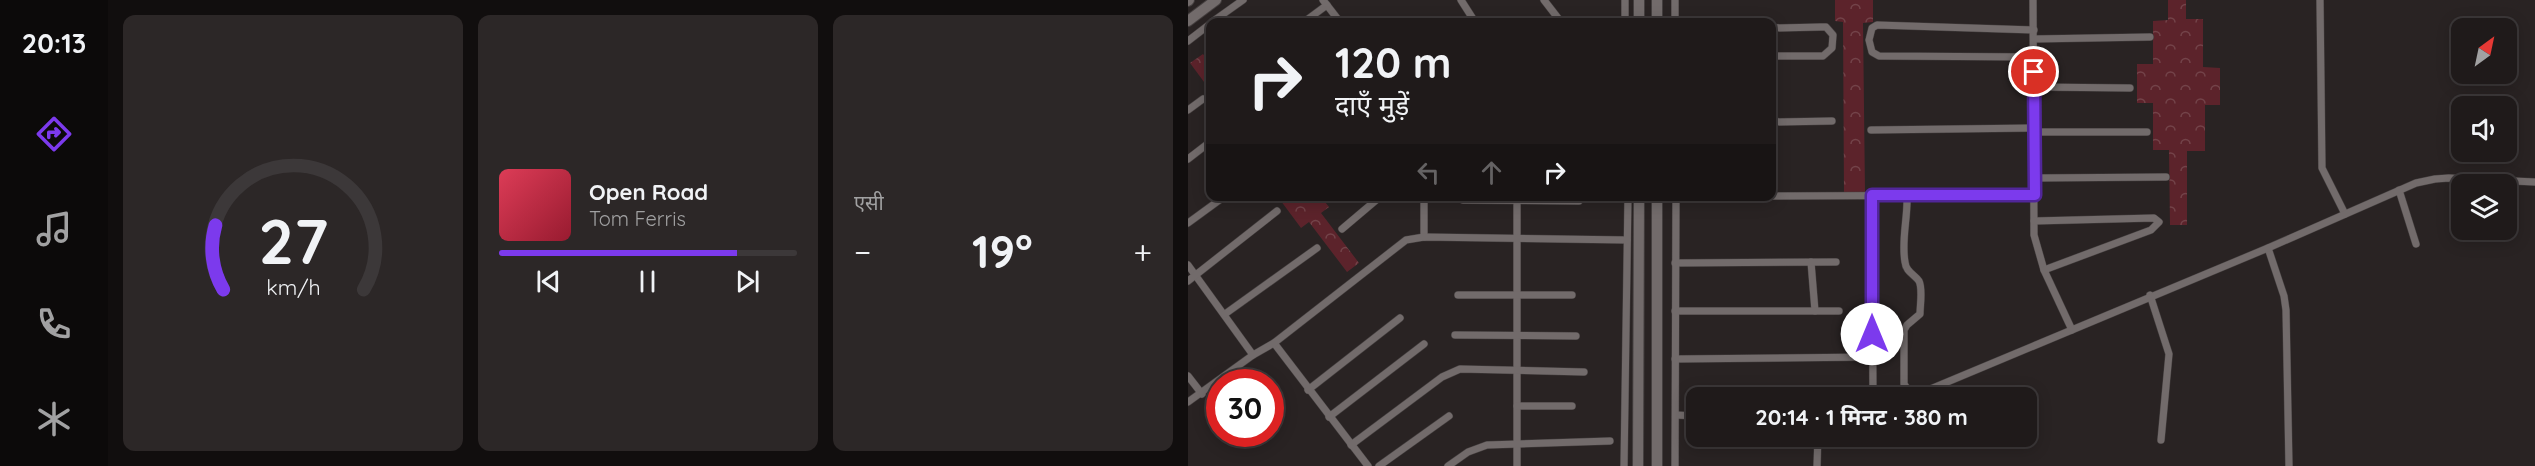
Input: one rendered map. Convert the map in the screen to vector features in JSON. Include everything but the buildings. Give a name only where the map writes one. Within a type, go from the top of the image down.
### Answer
[{"type":"street","points":[[1188,21],[1216,0]]},
{"type":"street","points":[[1218,18],[1243,0]]},
{"type":"street","points":[[1461,0],[1472,18]]},
{"type":"street","points":[[1544,0],[1558,18]]},
{"type":"street","points":[[1625,0],[1625,18]]},
{"type":"street","points":[[1639,0],[1639,18]]},
{"type":"street","points":[[1657,0],[1657,18]]},
{"type":"street","points":[[1675,0],[1675,18]]},
{"type":"street","points":[[2034,0],[2036,178],[2034,235],[2044,270],[2072,330]]},
{"type":"street","points":[[2320,0],[2322,168],[2345,214]]},
{"type":"street","points":[[1308,18],[1325,3],[1337,18]]},
{"type":"street","points":[[2034,30],[1877,25],[1872,28],[1869,40],[1872,52],[1878,56],[2034,57]]},
{"type":"street","points":[[1188,41],[1206,27]]},
{"type":"street","points":[[1776,28],[1826,27],[1833,34],[1832,48],[1823,56],[1776,56]]},
{"type":"street","points":[[2034,39],[2150,37]]},
{"type":"street","points":[[2035,87],[2130,88]]},
{"type":"street","points":[[1188,110],[1203,99]]},
{"type":"street","points":[[1776,122],[1832,121]]},
{"type":"street","points":[[1871,130],[2147,132]]},
{"type":"street","points":[[1188,159],[1206,145]]},
{"type":"street","points":[[2036,178],[2166,177]]},
{"type":"street","points":[[1934,387],[2150,295],[2268,248],[2399,190],[2434,179],[2535,182]]},
{"type":"street","points":[[2399,190],[2416,244]]},
{"type":"street","points":[[1872,195],[1873,387]]},
{"type":"street","points":[[1905,387],[1904,330],[1920,314],[1919,281],[1905,266],[1903,244],[1908,215],[1907,195]]},
{"type":"street","points":[[1776,196],[2035,195]]},
{"type":"street","points":[[1188,224],[1218,201]]},
{"type":"street","points":[[1342,229],[1376,201]]},
{"type":"street","points":[[1424,201],[1424,237]]},
{"type":"street","points":[[1517,201],[1517,466]]},
{"type":"street","points":[[1624,466],[1628,201]]},
{"type":"street","points":[[1638,466],[1639,201]]},
{"type":"street","points":[[1657,201],[1657,466]]},
{"type":"street","points":[[1675,466],[1676,201]]},
{"type":"street","points":[[1188,281],[1277,211]]},
{"type":"street","points":[[2034,221],[2154,218],[2159,222],[2151,230],[2044,270]]},
{"type":"street","points":[[1188,402],[1253,355],[1274,343],[1406,240],[1424,237],[1627,240]]},
{"type":"street","points":[[1225,314],[1317,248]]},
{"type":"street","points":[[2268,248],[2286,309],[2289,466]]},
{"type":"street","points":[[1811,262],[1815,311]]},
{"type":"street","points":[[1675,263],[1836,262]]},
{"type":"street","points":[[1188,265],[1253,355]]},
{"type":"street","points":[[1458,295],[1572,295]]},
{"type":"street","points":[[2150,295],[2169,354],[2161,440]]},
{"type":"street","points":[[1675,311],[1839,311]]},
{"type":"street","points":[[1308,390],[1400,318]]},
{"type":"street","points":[[1455,335],[1576,336]]},
{"type":"street","points":[[1274,343],[1368,466]]},
{"type":"street","points":[[1329,417],[1424,344]]},
{"type":"street","points":[[1675,359],[1872,357]]},
{"type":"street","points":[[1351,445],[1442,377],[1460,369],[1584,372]]},
{"type":"street","points":[[1188,376],[1202,394]]},
{"type":"street","points":[[1517,406],[1572,406]]},
{"type":"street","points":[[1676,415],[1686,416]]},
{"type":"street","points":[[1379,466],[1449,416]]},
{"type":"street","points":[[1448,466],[1468,452],[1487,445],[1517,442],[1610,441]]},
{"type":"street","points":[[1817,466],[1818,447]]},
{"type":"green space","points":[[1835,0],[1873,0],[1873,22],[1863,23],[1865,194],[1844,194],[1843,22],[1835,21]]},
{"type":"green space","points":[[2168,0],[2186,0],[2186,19],[2203,19],[2203,67],[2220,68],[2220,105],[2205,105],[2205,151],[2187,151],[2187,225],[2170,225],[2169,150],[2153,150],[2153,103],[2137,103],[2137,64],[2153,64],[2153,21],[2168,20]]},
{"type":"green space","points":[[1203,54],[1206,58],[1206,85],[1190,63]]},
{"type":"green space","points":[[1281,201],[1324,201],[1329,207],[1321,213],[1359,263],[1347,272],[1309,222],[1301,228]]},
{"type":"route","points":[[1872,334],[1872,195],[2035,195],[2034,72]]}]
